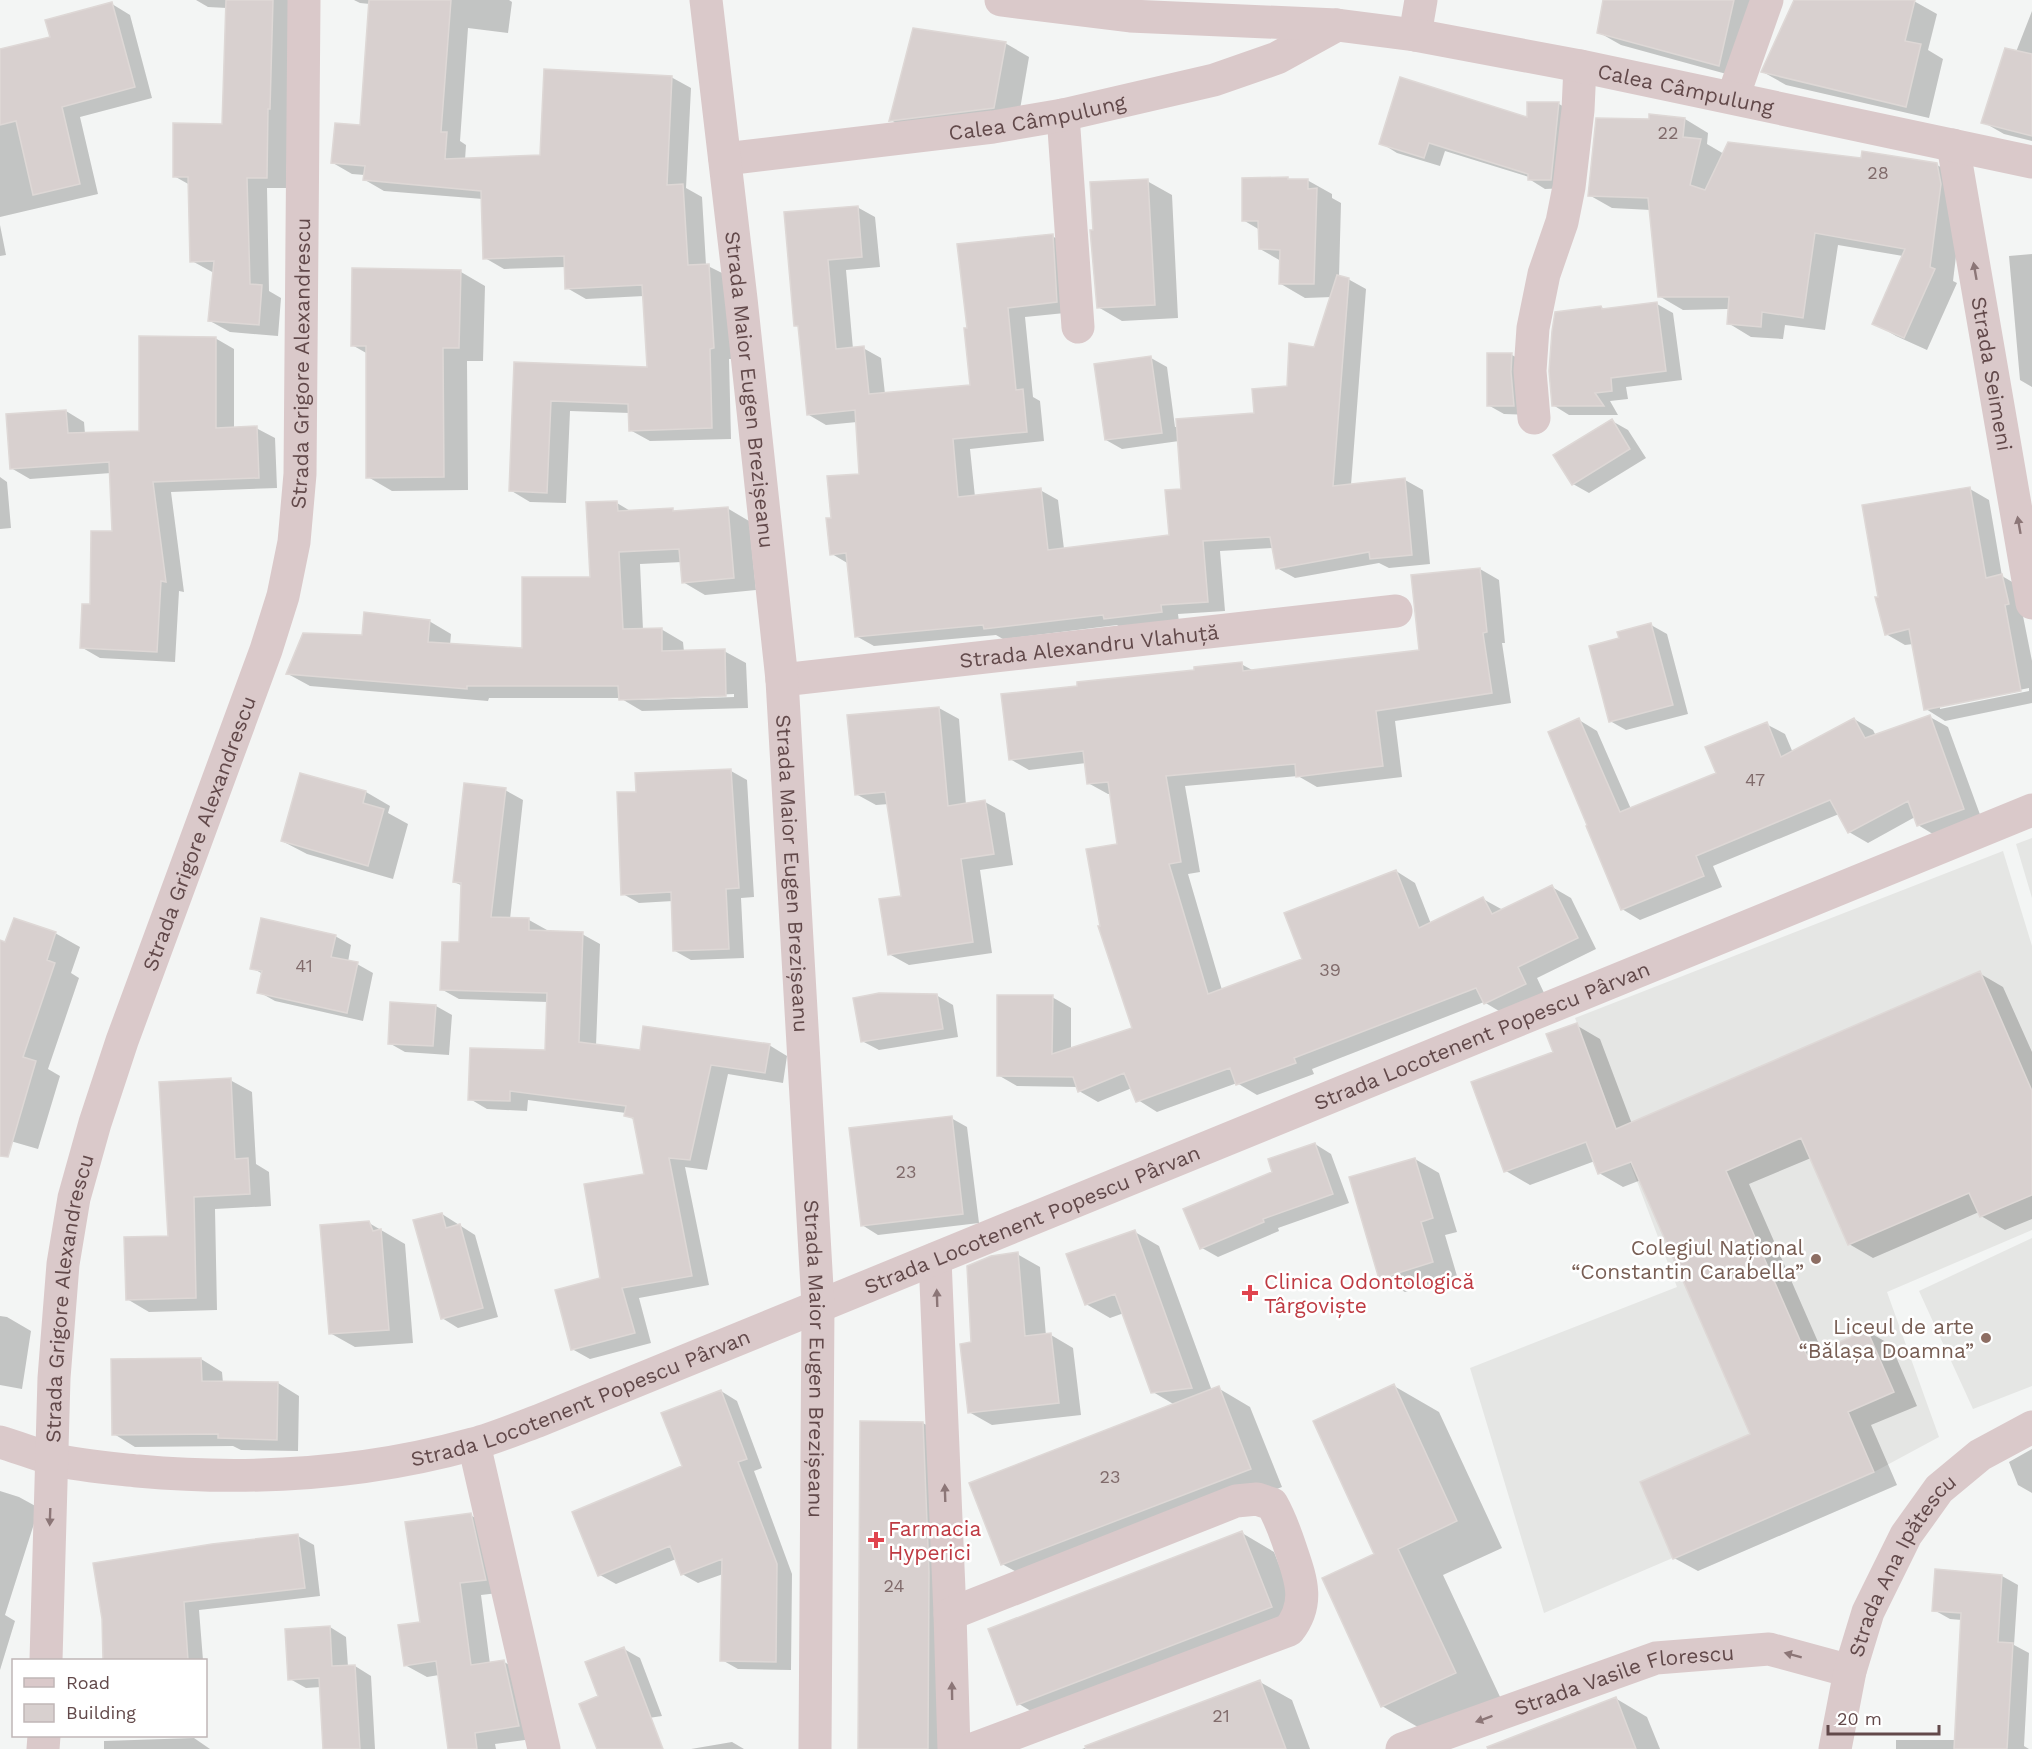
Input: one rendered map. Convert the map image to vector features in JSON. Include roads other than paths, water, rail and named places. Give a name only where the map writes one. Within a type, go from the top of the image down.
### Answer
[{"type":"street","name":"Strada Grigore Alexandrescu","points":[[46,1659],[54,1378],[63,1264],[74,1198],[95,1123],[122,1041],[266,650],[283,596],[294,542],[300,474],[304,0]]},
{"type":"street","name":"Strada Maior Eugen Brezișeanu","points":[[706,0],[782,680],[818,1305],[815,1749]]},
{"type":"street","name":"Calea Câmpulung","points":[[1001,0],[1130,16],[1337,25],[1415,35],[1733,97],[2032,162]]},
{"type":"street","points":[[1415,35],[1421,0]]},
{"type":"street","points":[[1733,97],[1767,0]]},
{"type":"street","name":"Calea Câmpulung","points":[[725,159],[993,127],[1063,115],[1214,80],[1276,58],[1337,25]]},
{"type":"street","points":[[1534,418],[1530,371],[1533,328],[1544,274],[1562,222],[1569,187],[1578,110],[1580,66]]},
{"type":"street","points":[[1063,115],[1078,327]]},
{"type":"street","name":"Strada Seimeni","points":[[1953,145],[2032,603]]},
{"type":"street","name":"Strada Alexandru Vlahuță","points":[[782,680],[1396,611]]},
{"type":"street","name":"Strada Locotenent Popescu Pârvan","points":[[0,1442],[52,1459],[88,1465],[175,1474],[267,1475],[348,1468],[404,1460],[474,1444],[538,1421],[2032,810]]},
{"type":"street","points":[[935,1259],[951,1614],[954,1749]]},
{"type":"street","name":"Strada Ana Ipătescu","points":[[1835,1749],[1850,1671],[1868,1612],[1906,1535],[1940,1489],[1980,1455],[2032,1427]]},
{"type":"street","points":[[474,1444],[544,1749]]},
{"type":"street","points":[[951,1614],[1236,1501],[1257,1499],[1272,1504],[1280,1517],[1303,1585],[1297,1621],[1289,1630],[973,1749]]},
{"type":"street","name":"Strada Vasile Florescu","points":[[1402,1749],[1656,1658],[1769,1649],[1850,1671]]},
{"type":"place","name":"Colegiul Național “Constantin Carabella”","points":[[1816,1259]]},
{"type":"place","name":"Clinica Odontologică Târgoviște","points":[[1250,1293]]},
{"type":"place","name":"Liceul de arte “Bălașa Doamna”","points":[[1986,1338]]},
{"type":"place","name":"Farmacia Hyperici","points":[[876,1540]]}]
